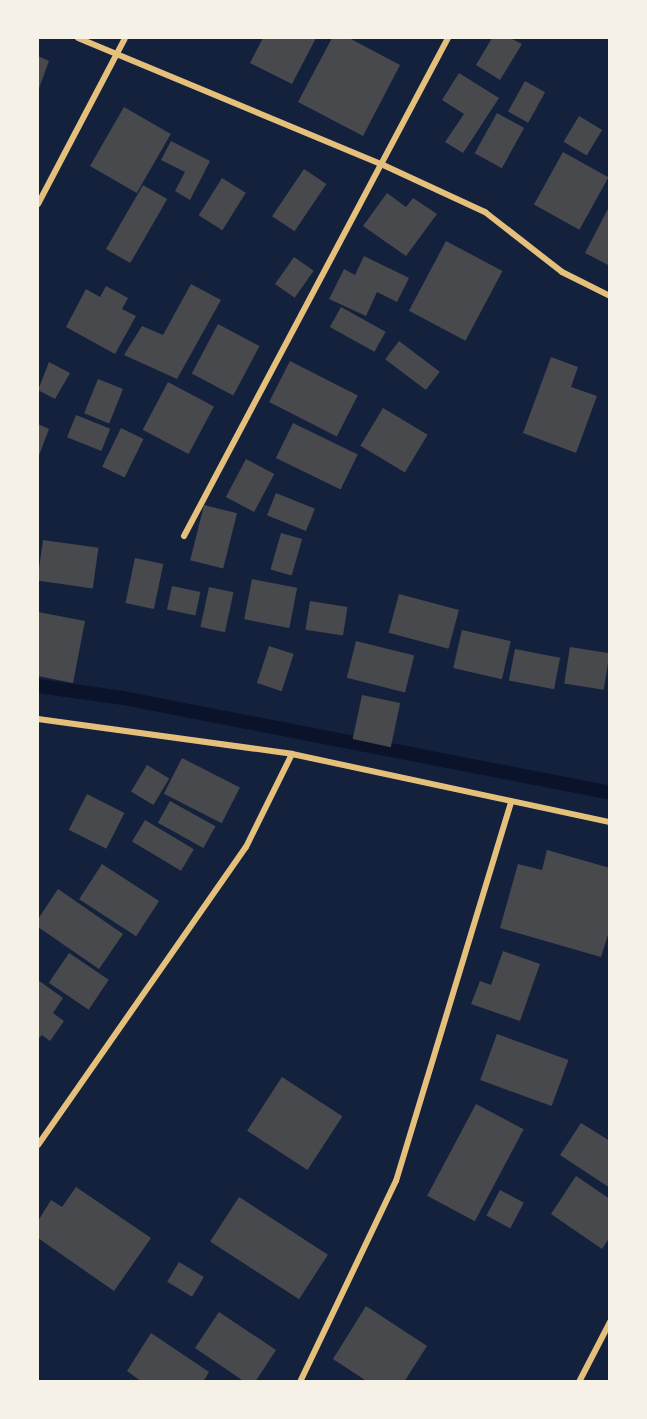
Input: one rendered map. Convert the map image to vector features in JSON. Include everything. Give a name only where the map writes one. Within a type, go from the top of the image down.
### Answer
[{"type":"street","points":[[78,38],[381,164],[485,212],[562,272],[609,296]]},
{"type":"street","points":[[38,204],[125,38]]},
{"type":"street","points":[[184,536],[448,38]]},
{"type":"street","points":[[38,719],[292,754],[609,822]]},
{"type":"street","points":[[38,1145],[246,847],[292,754]]},
{"type":"street","points":[[300,1382],[396,1181],[511,802]]},
{"type":"street","points":[[579,1382],[609,1322]]},
{"type":"building","points":[[263,38],[316,38],[292,84],[250,63]]},
{"type":"building","points":[[332,38],[349,38],[400,65],[363,136],[298,102]]},
{"type":"building","points":[[492,38],[510,38],[522,44],[500,80],[476,65]]},
{"type":"building","points":[[38,56],[49,61],[38,91]]},
{"type":"building","points":[[459,73],[499,98],[463,153],[445,142],[464,114],[442,100]]},
{"type":"building","points":[[525,81],[545,92],[528,123],[508,112]]},
{"type":"building","points":[[124,107],[171,134],[137,193],[90,166]]},
{"type":"building","points":[[497,113],[524,128],[502,168],[475,153]]},
{"type":"building","points":[[579,116],[602,130],[587,156],[564,142]]},
{"type":"building","points":[[171,141],[210,161],[190,200],[175,191],[185,172],[161,160]]},
{"type":"building","points":[[563,152],[608,177],[579,230],[534,204]]},
{"type":"building","points":[[304,169],[326,184],[295,231],[272,216]]},
{"type":"building","points":[[222,178],[246,193],[222,230],[199,215]]},
{"type":"building","points":[[143,185],[167,199],[130,263],[106,249]]},
{"type":"building","points":[[387,193],[406,207],[413,198],[437,214],[406,256],[363,226]]},
{"type":"building","points":[[610,205],[610,266],[585,253]]},
{"type":"building","points":[[446,241],[503,271],[465,341],[409,311]]},
{"type":"building","points":[[364,256],[409,278],[397,302],[377,292],[366,316],[329,299],[344,269],[355,275]]},
{"type":"building","points":[[294,257],[314,271],[295,298],[275,284]]},
{"type":"building","points":[[191,284],[221,300],[177,379],[124,355],[142,326],[163,335]]},
{"type":"building","points":[[106,286],[128,298],[122,309],[136,316],[115,354],[66,327],[86,289],[100,297]]},
{"type":"building","points":[[341,307],[386,332],[374,352],[330,327]]},
{"type":"building","points":[[218,324],[259,346],[233,396],[192,373]]},
{"type":"building","points":[[399,341],[440,372],[426,390],[385,359]]},
{"type":"building","points":[[551,357],[578,367],[571,387],[597,396],[576,453],[523,433]]},
{"type":"building","points":[[290,361],[358,396],[337,436],[269,402]]},
{"type":"building","points":[[49,362],[70,373],[55,399],[38,390]]},
{"type":"building","points":[[98,379],[123,389],[109,423],[84,413]]},
{"type":"building","points":[[168,382],[214,406],[189,454],[143,430]]},
{"type":"building","points":[[383,408],[428,435],[405,472],[360,446]]},
{"type":"building","points":[[76,415],[110,429],[101,451],[67,437]]},
{"type":"building","points":[[293,423],[358,455],[341,490],[276,458]]},
{"type":"building","points":[[38,424],[49,429],[38,458]]},
{"type":"building","points":[[121,428],[143,439],[125,478],[102,467]]},
{"type":"building","points":[[246,459],[274,474],[254,512],[226,497]]},
{"type":"building","points":[[276,493],[315,509],[306,531],[267,515]]},
{"type":"building","points":[[204,505],[237,513],[223,569],[190,560]]},
{"type":"building","points":[[281,533],[302,539],[292,576],[271,570]]},
{"type":"building","points":[[43,540],[98,548],[93,588],[38,581]]},
{"type":"building","points":[[135,558],[163,564],[154,609],[125,603]]},
{"type":"building","points":[[252,579],[297,588],[289,628],[244,619]]},
{"type":"building","points":[[172,586],[200,592],[195,616],[167,609]]},
{"type":"building","points":[[209,587],[233,592],[225,632],[200,627]]},
{"type":"building","points":[[399,594],[459,610],[449,649],[389,633]]},
{"type":"building","points":[[310,601],[348,607],[343,636],[305,630]]},
{"type":"building","points":[[38,612],[85,621],[73,683],[38,676]]},
{"type":"building","points":[[462,630],[511,641],[502,679],[453,668]]},
{"type":"building","points":[[356,641],[414,656],[405,692],[347,678]]},
{"type":"building","points":[[269,646],[294,654],[282,691],[257,683]]},
{"type":"building","points":[[570,647],[610,653],[604,690],[564,684]]},
{"type":"building","points":[[515,649],[560,658],[554,689],[509,680]]},
{"type":"building","points":[[362,695],[400,703],[391,747],[353,739]]},
{"type":"building","points":[[182,758],[240,788],[222,823],[164,794]]},
{"type":"building","points":[[147,765],[169,778],[153,805],[131,792]]},
{"type":"building","points":[[87,794],[124,813],[106,849],[69,830]]},
{"type":"building","points":[[170,801],[215,826],[203,848],[158,823]]},
{"type":"building","points":[[145,820],[194,849],[181,871],[132,841]]},
{"type":"building","points":[[547,850],[610,868],[610,928],[601,957],[500,928],[518,864],[542,870]]},
{"type":"building","points":[[102,864],[159,901],[136,936],[79,899]]},
{"type":"building","points":[[58,889],[123,934],[99,969],[38,927],[38,919]]},
{"type":"building","points":[[503,951],[540,964],[520,1021],[471,1004],[480,981],[491,985]]},
{"type":"building","points":[[69,953],[109,980],[89,1010],[49,983]]},
{"type":"building","points":[[38,980],[63,998],[53,1013],[64,1021],[50,1041],[42,1035],[38,1039]]},
{"type":"building","points":[[497,1034],[568,1060],[552,1106],[480,1080]]},
{"type":"building","points":[[282,1077],[342,1116],[308,1170],[247,1131]]},
{"type":"building","points":[[476,1104],[524,1129],[475,1221],[427,1196]]},
{"type":"building","points":[[581,1123],[610,1141],[610,1188],[560,1155]]},
{"type":"building","points":[[576,1176],[610,1199],[610,1237],[602,1249],[551,1214]]},
{"type":"building","points":[[76,1187],[151,1238],[114,1291],[38,1238],[38,1221],[51,1200],[62,1207]]},
{"type":"building","points":[[500,1190],[524,1203],[510,1228],[486,1216]]},
{"type":"building","points":[[239,1197],[328,1255],[299,1299],[210,1241]]},
{"type":"building","points":[[179,1262],[204,1277],[192,1297],[167,1282]]},
{"type":"building","points":[[366,1306],[427,1346],[404,1382],[368,1382],[333,1359]]},
{"type":"building","points":[[219,1312],[276,1350],[255,1382],[245,1382],[195,1348]]},
{"type":"building","points":[[151,1333],[209,1372],[203,1382],[142,1382],[127,1371]]},
{"type":"waterway","points":[[38,686],[123,698],[610,793]]}]
